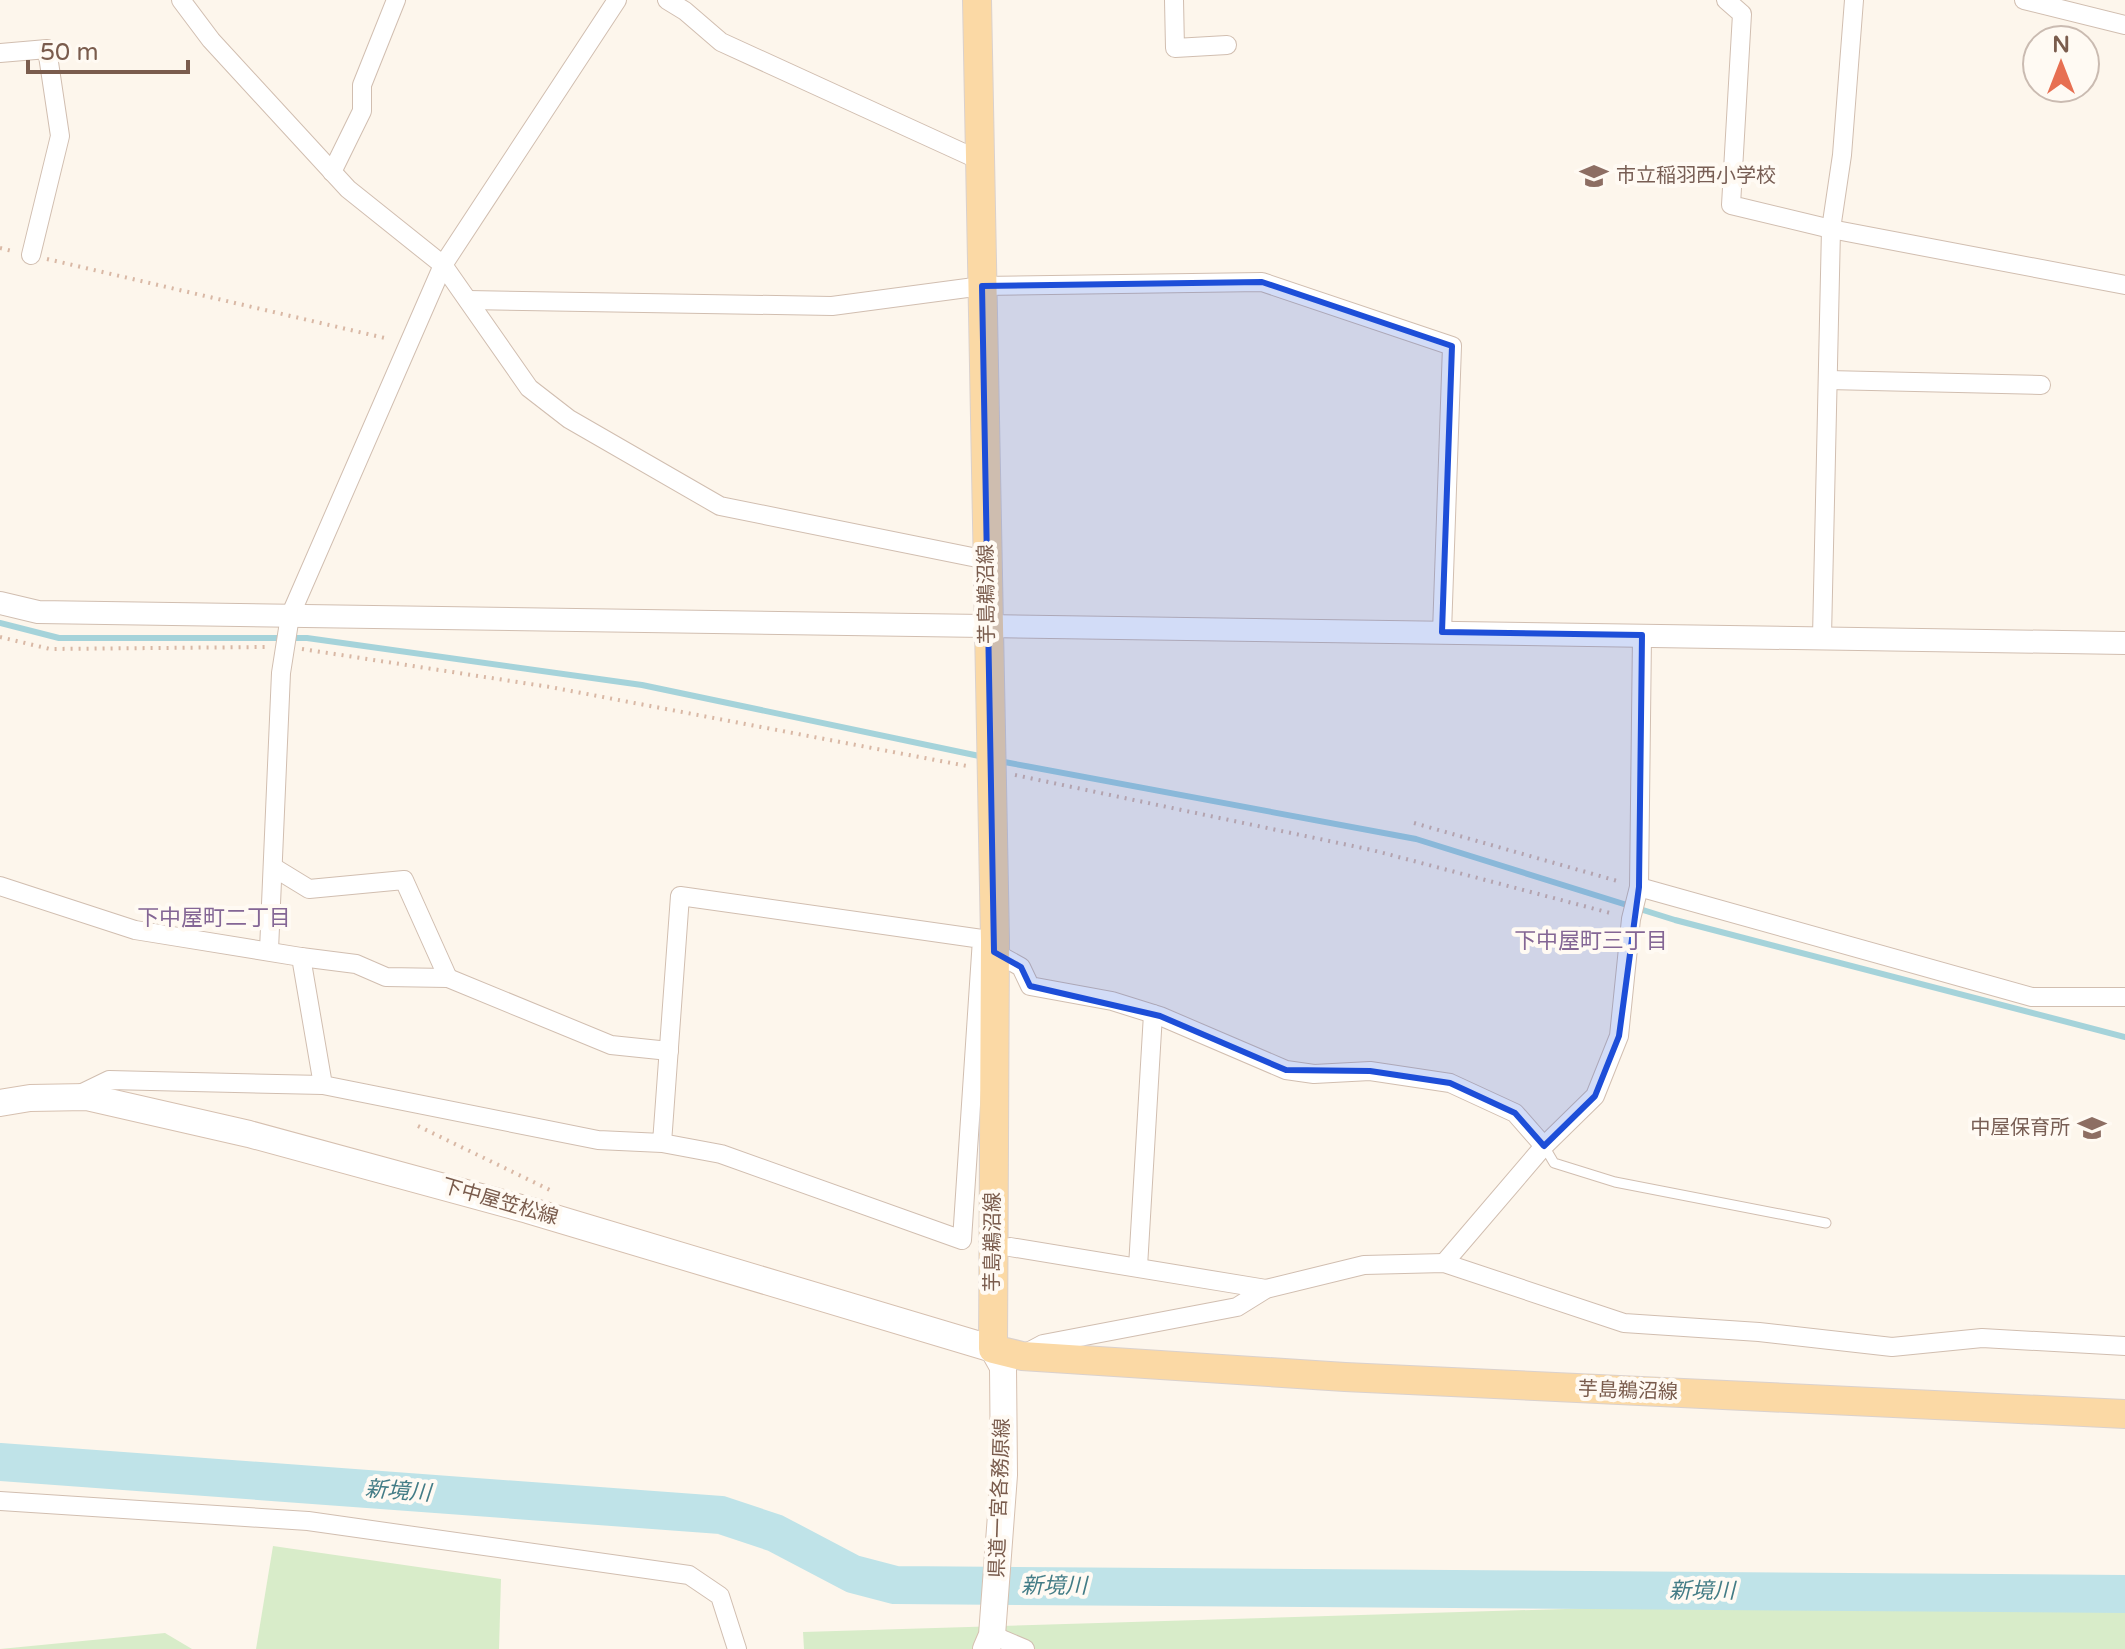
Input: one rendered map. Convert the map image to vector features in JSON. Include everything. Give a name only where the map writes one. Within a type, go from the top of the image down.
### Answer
[{"type":"main road","name":"芋島鵜沼線","points":[[977,0],[992,759],[993,1349],[1022,1356],[1345,1377],[2125,1414]]},
{"type":"main road","name":"下中屋笠松線","points":[[0,1103],[30,1098],[87,1097],[249,1134],[588,1228],[993,1349]]},
{"type":"main road","name":"県道一宮各務原線","points":[[989,1642],[1004,1475],[1003,1367],[993,1349]]},
{"type":"street","points":[[181,0],[211,40],[348,189],[443,265],[529,388],[569,419],[720,506],[987,560]]},
{"type":"street","points":[[332,172],[362,111],[362,85],[396,0]]},
{"type":"street","points":[[269,950],[285,647],[290,616],[443,265],[617,0]]},
{"type":"street","points":[[667,0],[721,42],[979,160]]},
{"type":"street","points":[[1174,0],[1175,48],[1227,45]]},
{"type":"street","points":[[1726,0],[1742,14],[1731,205],[1831,229],[2125,285]]},
{"type":"street","points":[[1822,637],[1831,229],[1842,155],[1854,0]]},
{"type":"street","points":[[2029,1],[2125,25]]},
{"type":"street","points":[[0,53],[47,49],[60,136],[31,255]]},
{"type":"street","points":[[468,300],[832,306],[982,286],[1262,282],[1452,346],[1442,632]]},
{"type":"street","points":[[1828,380],[2041,385]]},
{"type":"street","points":[[0,603],[38,612],[2125,643]]},
{"type":"street","points":[[1444,1263],[1544,1146],[1595,1096],[1619,1036],[1635,904],[1642,635]]},
{"type":"street","points":[[273,867],[309,889],[404,880],[448,978]]},
{"type":"street","points":[[0,886],[135,930],[356,964],[386,977],[448,978],[611,1045],[669,1051]]},
{"type":"street","points":[[662,1143],[680,896],[990,944],[1021,967],[1030,986],[1112,1001],[1153,1014],[1286,1070],[1314,1074],[1370,1071],[1450,1083],[1515,1113],[1544,1146]]},
{"type":"street","points":[[1635,904],[2032,997],[2125,997]]},
{"type":"street","points":[[74,1098],[109,1080],[323,1085],[598,1140],[662,1143],[721,1154],[962,1240],[990,944]]},
{"type":"street","points":[[301,957],[323,1085]]},
{"type":"street","points":[[1138,1267],[1153,1014]]},
{"type":"street","points":[[0,1118],[30,1098]]},
{"type":"street","points":[[1010,1247],[1266,1289]]},
{"type":"street","points":[[1022,1356],[1043,1344],[1237,1307],[1266,1289],[1364,1265],[1444,1263],[1624,1323],[1759,1332],[1892,1347],[1982,1338],[2125,1346]]},
{"type":"street","points":[[0,1501],[308,1521],[689,1575],[720,1596],[737,1649]]},
{"type":"street","points":[[989,1642],[1025,1649]]},
{"type":"lane","points":[[1544,1146],[1554,1163],[1615,1182],[1826,1223]]},
{"type":"path","points":[[0,248],[407,344]]},
{"type":"path","points":[[0,637],[50,649],[285,647],[992,759],[1372,850],[1635,904]]},
{"type":"path","points":[[1414,823],[1635,904]]},
{"type":"path","points":[[412,1122],[568,1198],[588,1228]]},
{"type":"highlighted area","points":[[1262,282],[1452,346],[1442,632],[1642,635],[1639,887],[1619,1036],[1595,1096],[1544,1146],[1515,1113],[1450,1083],[1370,1071],[1286,1070],[1160,1016],[1030,986],[1021,967],[994,952],[982,286]]},
{"type":"green space","points":[[273,1546],[501,1579],[499,1649],[256,1649]]},
{"type":"green space","points":[[2125,1592],[2125,1649],[804,1649],[803,1632]]},
{"type":"green space","points":[[165,1633],[192,1649],[0,1649]]},
{"type":"waterway","points":[[0,623],[59,638],[307,638],[642,685],[984,757]]},
{"type":"waterway","points":[[999,761],[1416,839],[1675,920],[2125,1037]]},
{"type":"waterway","name":"新境川","points":[[0,1462],[721,1515],[775,1533],[853,1574],[895,1585],[2125,1594]]},
{"type":"place","name":"市立稲羽西小学校","points":[[1594,176]]},
{"type":"place","name":"中屋保育所","points":[[2092,1128]]},
{"type":"district","name":"下中屋町二丁目","points":[[214,918]]},
{"type":"district","name":"下中屋町三丁目","points":[[1591,941]]}]
